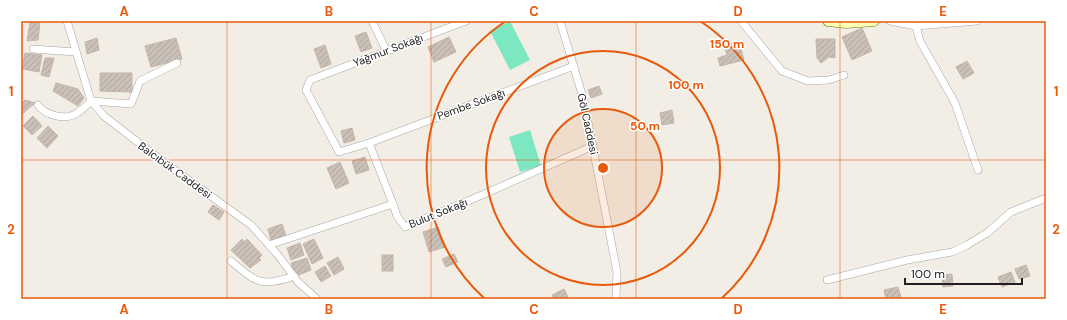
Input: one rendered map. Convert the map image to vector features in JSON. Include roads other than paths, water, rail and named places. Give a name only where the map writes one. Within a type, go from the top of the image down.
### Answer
[{"type":"street","name":"Balcıbük Caddesi","points":[[67,21],[91,101],[104,116],[250,225],[269,245],[294,276],[317,299]]},
{"type":"street","points":[[372,21],[386,50]]},
{"type":"street","name":"Yağmur Sokağı","points":[[339,152],[306,90],[310,80],[466,21]]},
{"type":"street","name":"Göl Caddesi","points":[[560,21],[584,101],[617,272],[616,299]]},
{"type":"street","points":[[741,21],[782,71],[808,81],[829,80],[844,75]]},
{"type":"street","points":[[828,21],[846,23],[874,21]]},
{"type":"street","points":[[890,21],[916,26],[977,21]]},
{"type":"street","points":[[916,26],[920,41],[955,103],[978,170]]},
{"type":"street","points":[[33,49],[76,52]]},
{"type":"street","points":[[38,104],[42,111],[59,117],[76,114],[91,101],[130,104],[140,80],[177,63]]},
{"type":"street","name":"Pembe Sokağı","points":[[339,152],[369,143],[574,66]]},
{"type":"street","points":[[269,245],[394,204],[369,143]]},
{"type":"street","name":"Bulut Sokağı","points":[[394,204],[397,216],[405,227],[593,146]]},
{"type":"street","points":[[827,280],[907,260],[952,252],[987,233],[1011,212],[1046,198]]},
{"type":"street","points":[[231,261],[253,280],[262,283],[280,281],[294,276]]}]
